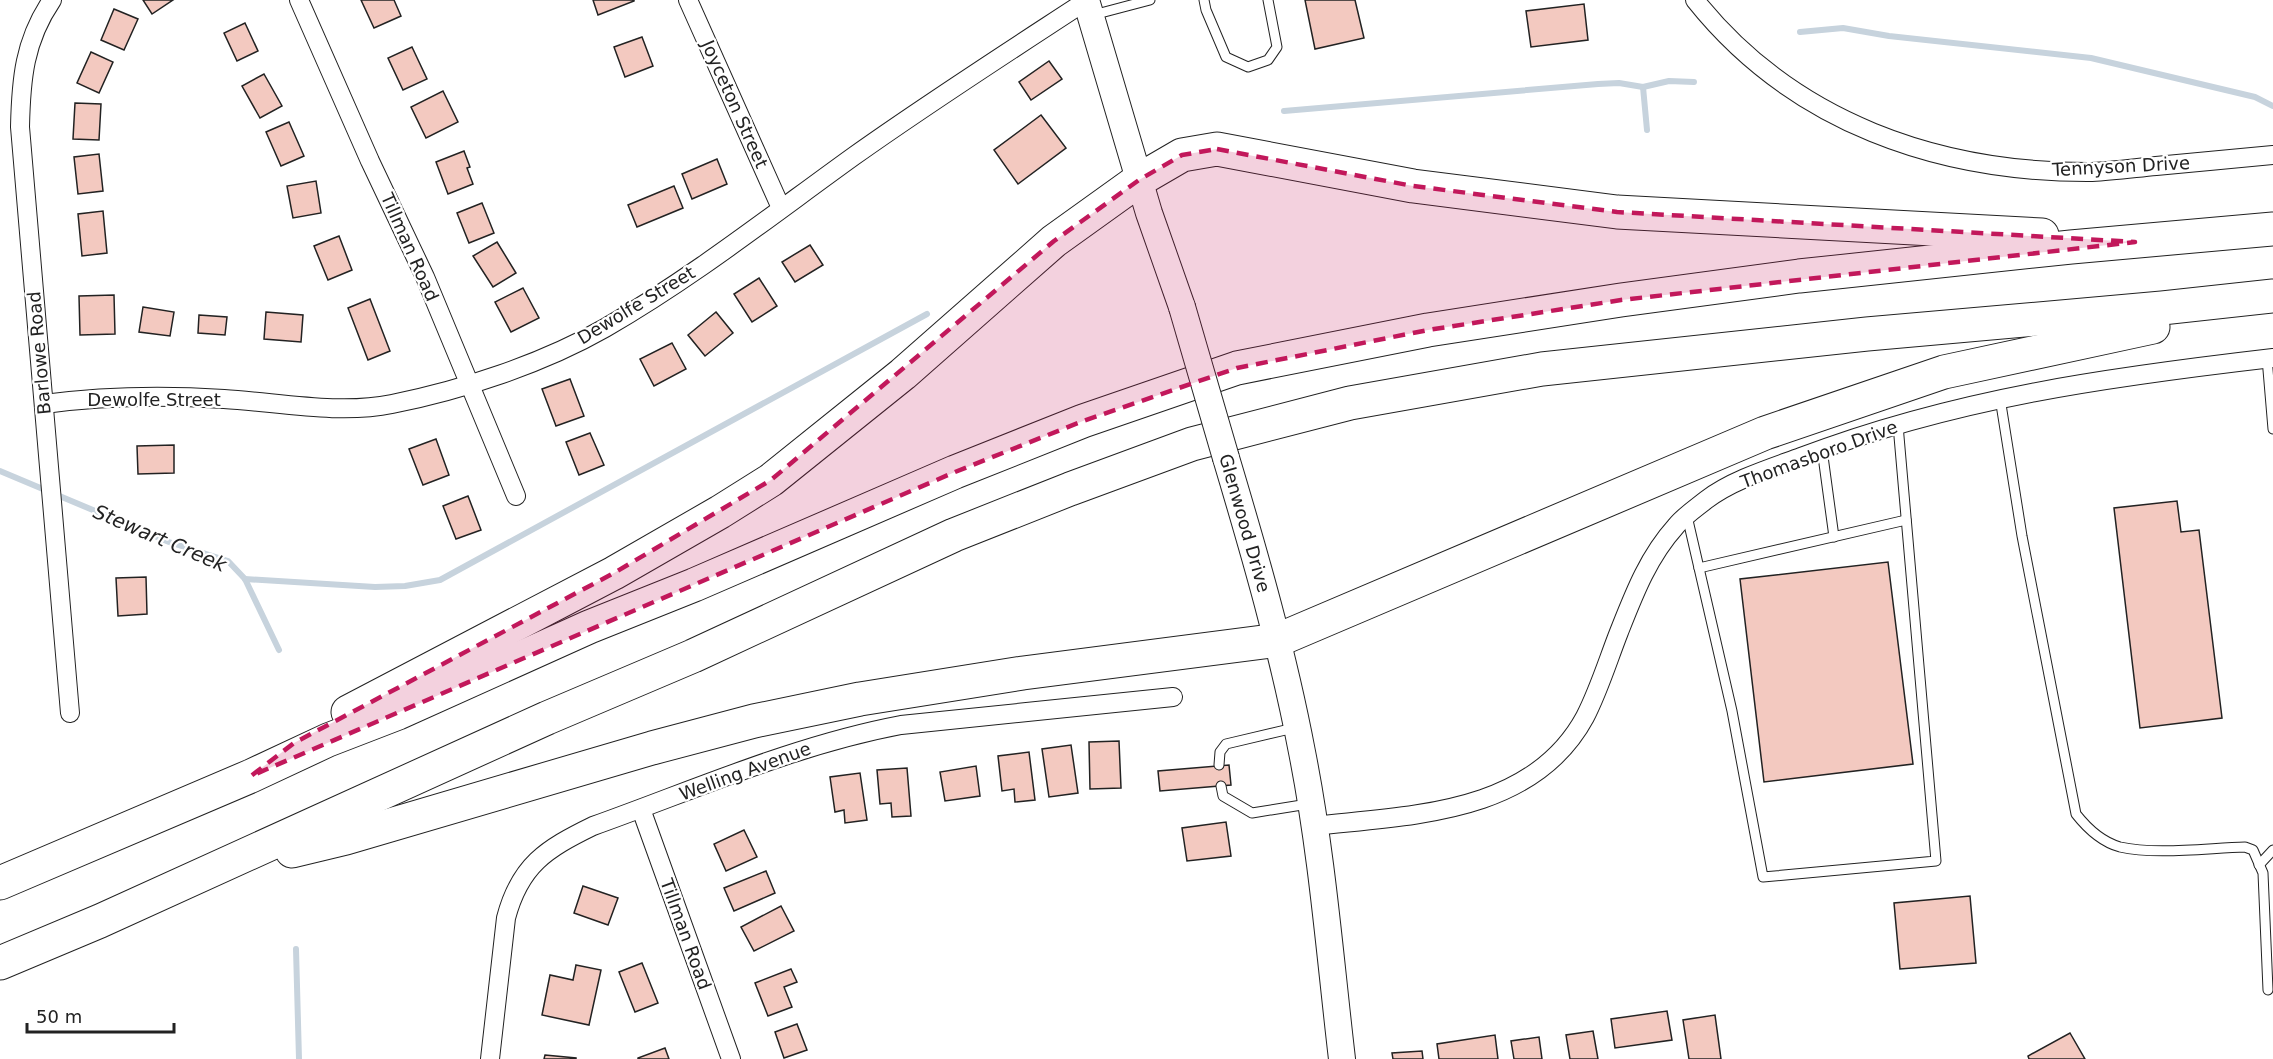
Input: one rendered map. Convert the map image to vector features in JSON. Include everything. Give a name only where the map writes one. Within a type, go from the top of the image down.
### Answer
[{"type":"highway","points":[[251,776],[303,738],[357,707],[614,573],[771,480],[903,374],[1033,259],[1086,216],[1139,180],[1182,156],[1217,149],[1413,186],[1582,209],[2136,242]]},
{"type":"highway","points":[[0,883],[251,776],[328,740],[398,712],[589,627],[694,585],[955,472],[1083,421],[1237,368],[1428,330],[1621,300],[1799,276],[2273,229]]},
{"type":"highway","points":[[184,884],[291,851],[346,838],[652,748],[754,721],[860,699],[1023,673],[1278,640],[1765,433],[1944,372],[2152,327],[2273,297]]},
{"type":"highway","points":[[0,963],[184,884],[547,718],[693,656],[954,535],[1192,444],[1360,401],[1542,369],[1866,334],[2273,297]]},
{"type":"street","name":"Barlowe Road","points":[[52,0],[38,23],[26,53],[21,84],[20,127],[70,713]]},
{"type":"street","name":"Tillman Road","points":[[299,0],[370,161],[425,277],[516,496]]},
{"type":"street","name":"Joyceton Street","points":[[688,0],[781,208]]},
{"type":"street","name":"Tennyson Drive","points":[[1695,0],[1737,45],[1795,91],[1864,129],[1941,156],[1980,164],[2037,171],[2095,172],[2273,155]]},
{"type":"street","name":"Dewolfe Street","points":[[44,404],[87,398],[138,396],[222,399],[345,408],[390,405],[517,368],[603,329],[711,259],[932,101],[1088,6]]},
{"type":"street","name":"Glenwood Drive","points":[[1088,6],[1139,180],[1182,307],[1278,640],[1297,727],[1312,815],[1342,1059]]},
{"type":"street","name":"Thomasboro Drive","points":[[1312,815],[1391,817],[1467,804],[1497,795],[1526,780],[1543,767],[1556,755],[1585,717],[1642,573],[1676,525],[1710,497],[1753,475],[1822,449],[1898,425],[2000,398],[2135,374],[2270,358]]},
{"type":"street","name":"Welling Avenue","points":[[490,1059],[506,918],[512,895],[524,874],[537,860],[563,840],[592,826],[811,747],[864,732],[913,724],[1173,697]]},
{"type":"street","name":"Tillman Road","points":[[641,809],[731,1059]]},
{"type":"lane","points":[[1088,6],[1150,0]]},
{"type":"lane","points":[[1204,0],[1226,57],[1248,67],[1268,60],[1278,47],[1268,0]]},
{"type":"lane","points":[[2270,358],[2273,429]]},
{"type":"lane","points":[[2000,398],[2022,536],[2076,814],[2085,825],[2104,840],[2119,847],[2151,850],[2245,847],[2253,850],[2263,873],[2268,990]]},
{"type":"lane","points":[[1687,516],[1732,711],[1763,877],[1936,861],[1898,425]]},
{"type":"lane","points":[[1822,449],[1834,537]]},
{"type":"lane","points":[[1699,568],[1906,520]]},
{"type":"lane","points":[[1219,765],[1220,752],[1226,744],[1297,727]]},
{"type":"lane","points":[[1221,786],[1223,796],[1252,813],[1312,815]]},
{"type":"lane","points":[[2259,865],[2273,850]]},
{"type":"highlighted area","points":[[1217,149],[1413,186],[1617,212],[2135,242],[1621,300],[1428,330],[1237,368],[1083,421],[955,472],[251,776],[294,743],[614,573],[771,480],[1054,241],[1139,180],[1182,155]]},
{"type":"building","points":[[143,0],[173,0],[152,14]]},
{"type":"building","points":[[361,0],[394,0],[401,16],[374,28]]},
{"type":"building","points":[[593,0],[634,0],[634,1],[598,15]]},
{"type":"building","points":[[1305,0],[1355,0],[1364,38],[1315,49]]},
{"type":"building","points":[[1584,4],[1588,40],[1531,47],[1526,11]]},
{"type":"building","points":[[114,9],[138,19],[124,50],[101,40]]},
{"type":"building","points":[[245,23],[258,51],[237,61],[224,33]]},
{"type":"building","points":[[642,37],[653,66],[625,77],[614,47]]},
{"type":"building","points":[[412,47],[427,79],[403,90],[388,58]]},
{"type":"building","points":[[91,52],[113,62],[99,93],[77,83]]},
{"type":"building","points":[[1049,61],[1062,79],[1031,100],[1019,82]]},
{"type":"building","points":[[264,74],[282,106],[260,118],[242,86]]},
{"type":"building","points":[[443,91],[458,122],[426,138],[411,107]]},
{"type":"building","points":[[75,103],[101,104],[99,140],[73,139]]},
{"type":"building","points":[[1041,115],[1066,148],[1018,184],[994,150]]},
{"type":"building","points":[[289,122],[304,156],[281,166],[266,132]]},
{"type":"building","points":[[464,151],[473,184],[448,194],[436,162]]},
{"type":"building","points":[[99,154],[103,191],[78,194],[74,157]]},
{"type":"building","points":[[717,159],[727,184],[692,199],[682,174]]},
{"type":"building","points":[[316,181],[321,213],[293,218],[287,186]]},
{"type":"building","points":[[674,186],[683,208],[637,227],[628,205]]},
{"type":"building","points":[[482,203],[494,233],[469,243],[457,213]]},
{"type":"building","points":[[103,211],[107,253],[82,256],[78,214]]},
{"type":"building","points":[[339,236],[352,270],[328,280],[314,246]]},
{"type":"building","points":[[497,242],[516,273],[493,287],[473,256]]},
{"type":"building","points":[[810,245],[823,265],[795,282],[782,262]]},
{"type":"building","points":[[759,278],[777,306],[752,322],[734,294]]},
{"type":"building","points":[[523,288],[539,318],[511,332],[495,302]]},
{"type":"building","points":[[114,295],[115,334],[80,335],[79,296]]},
{"type":"building","points":[[370,299],[390,351],[368,360],[348,308]]},
{"type":"building","points":[[143,307],[174,312],[170,336],[139,332]]},
{"type":"building","points":[[266,312],[303,315],[301,342],[264,339]]},
{"type":"building","points":[[716,312],[733,333],[705,356],[688,335]]},
{"type":"building","points":[[199,315],[227,317],[225,335],[198,333]]},
{"type":"building","points":[[672,343],[686,369],[654,386],[640,359]]},
{"type":"building","points":[[570,379],[584,416],[556,426],[542,389]]},
{"type":"building","points":[[590,433],[604,465],[579,475],[566,442]]},
{"type":"building","points":[[436,439],[449,475],[423,485],[409,449]]},
{"type":"building","points":[[174,445],[174,473],[138,474],[137,446]]},
{"type":"building","points":[[468,496],[481,530],[456,539],[443,506]]},
{"type":"building","points":[[2177,501],[2181,532],[2199,530],[2222,718],[2140,728],[2114,508]]},
{"type":"building","points":[[1888,562],[1913,764],[1764,782],[1740,579]]},
{"type":"building","points":[[146,577],[147,614],[118,616],[116,578]]},
{"type":"building","points":[[1119,741],[1121,788],[1090,789],[1089,742]]},
{"type":"building","points":[[1071,745],[1078,793],[1049,797],[1042,749]]},
{"type":"building","points":[[1029,752],[1035,800],[1015,802],[1014,789],[1002,791],[998,756]]},
{"type":"building","points":[[1229,765],[1231,785],[1160,791],[1158,771]]},
{"type":"building","points":[[976,766],[980,796],[945,801],[940,772]]},
{"type":"building","points":[[907,768],[911,816],[892,817],[891,803],[880,804],[877,770]]},
{"type":"building","points":[[860,773],[867,820],[845,823],[844,810],[835,812],[830,777]]},
{"type":"building","points":[[1226,822],[1231,856],[1187,861],[1182,828]]},
{"type":"building","points":[[744,830],[757,857],[726,871],[714,844]]},
{"type":"building","points":[[766,871],[775,893],[734,911],[724,888]]},
{"type":"building","points":[[583,886],[618,898],[608,925],[574,913]]},
{"type":"building","points":[[1970,896],[1976,963],[1900,969],[1894,903]]},
{"type":"building","points":[[781,906],[794,931],[754,951],[741,927]]},
{"type":"building","points":[[642,963],[658,1003],[635,1012],[619,972]]},
{"type":"building","points":[[576,965],[601,970],[589,1025],[542,1015],[550,975],[573,980]]},
{"type":"building","points":[[791,969],[797,982],[784,987],[792,1007],[768,1016],[755,983]]},
{"type":"building","points":[[1667,1011],[1672,1040],[1615,1048],[1611,1019]]},
{"type":"building","points":[[1715,1015],[1721,1059],[1689,1059],[1683,1020]]},
{"type":"building","points":[[797,1024],[807,1050],[784,1058],[775,1032]]},
{"type":"building","points":[[1593,1031],[1598,1059],[1570,1059],[1566,1035]]},
{"type":"building","points":[[2070,1033],[2085,1059],[2029,1059],[2028,1056]]},
{"type":"building","points":[[1495,1035],[1498,1059],[1439,1059],[1437,1044]]},
{"type":"building","points":[[1539,1037],[1542,1059],[1514,1059],[1511,1041]]},
{"type":"building","points":[[665,1048],[669,1059],[638,1059],[638,1058]]},
{"type":"building","points":[[1422,1051],[1423,1059],[1393,1059],[1392,1053]]},
{"type":"building","points":[[545,1055],[576,1058],[576,1059],[544,1059]]},
{"type":"waterway","points":[[1800,32],[1843,28],[1889,36],[2091,58],[2255,97],[2273,106]]},
{"type":"waterway","points":[[1284,111],[1598,84],[1619,83],[1643,87],[1669,81],[1694,82]]},
{"type":"waterway","points":[[1643,87],[1647,130]]},
{"type":"waterway","points":[[245,579],[375,587],[405,586],[440,580],[927,314]]},
{"type":"waterway","name":"Stewart Creek","points":[[0,471],[169,542],[228,561],[245,579],[279,650]]},
{"type":"waterway","name":"Stewart Creek","points":[[296,949],[299,1059]]}]
